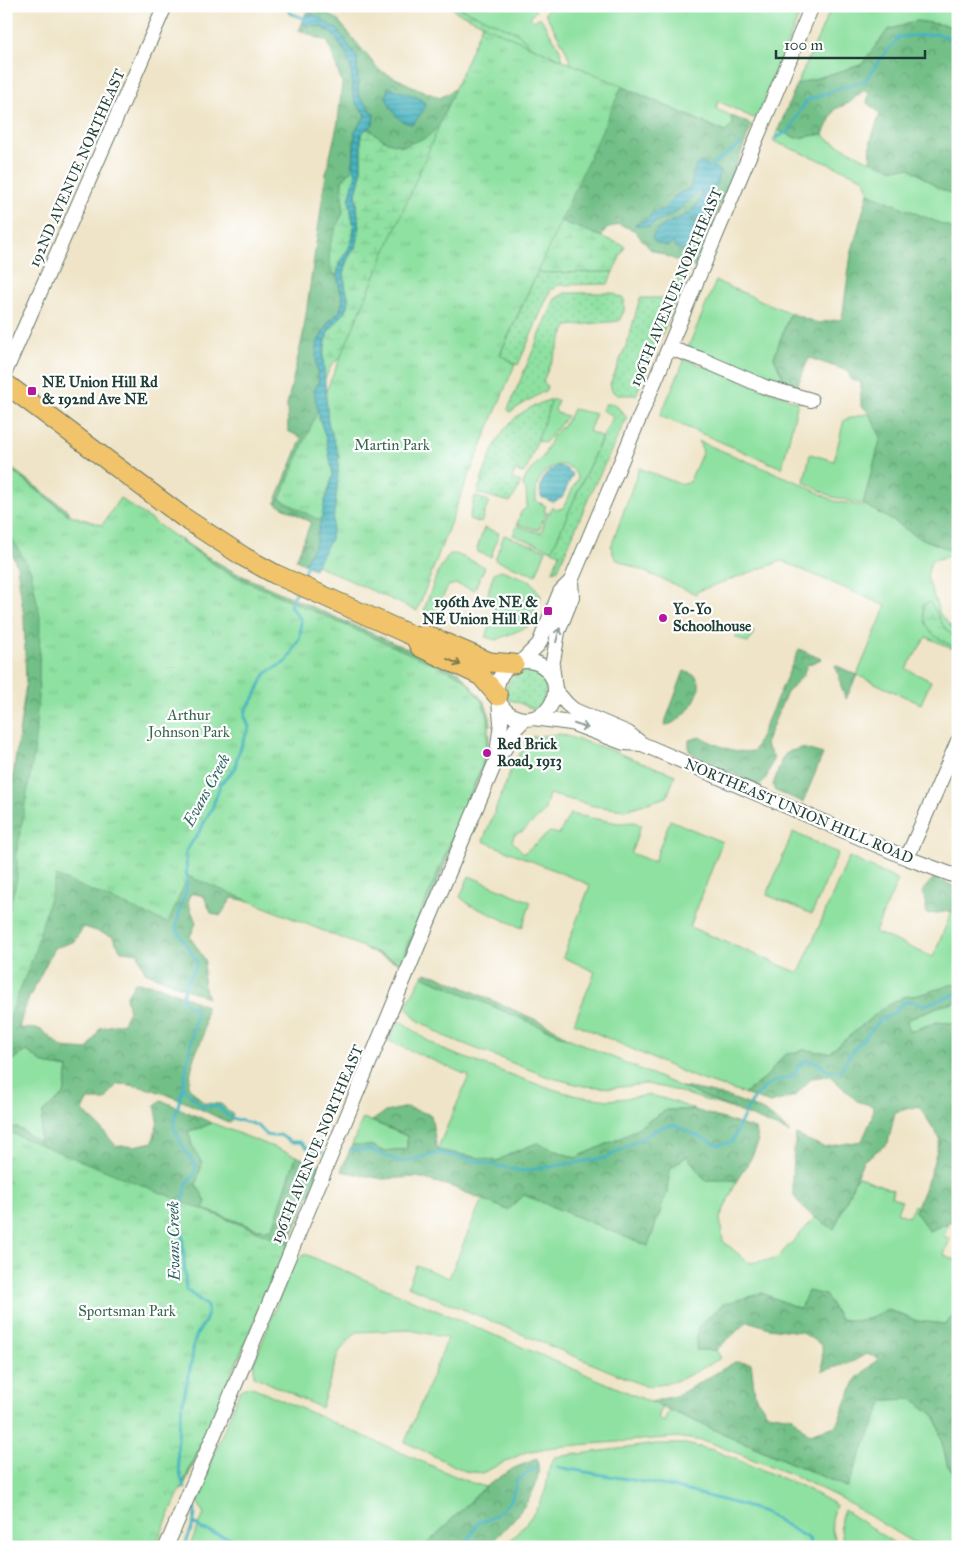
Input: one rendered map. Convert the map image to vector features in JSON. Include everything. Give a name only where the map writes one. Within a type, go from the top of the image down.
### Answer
[{"type":"main road","points":[[6,384],[208,534],[244,558],[275,574],[415,637],[426,635],[485,660],[518,663]]},
{"type":"main road","points":[[415,637],[420,647],[481,676],[498,698]]},
{"type":"street","name":"192ND AVENUE NORTHEAST","points":[[6,370],[165,6]]},
{"type":"street","name":"196TH AVENUE NORTHEAST","points":[[518,663],[539,644],[560,592],[571,581],[812,6]]},
{"type":"street","points":[[669,348],[701,359],[765,387],[811,400]]},
{"type":"street","name":"196TH AVENUE NORTHEAST","points":[[554,686],[552,666],[558,632],[572,597],[571,581]]},
{"type":"street","points":[[531,661],[546,669],[554,686],[553,699],[549,708],[542,714],[529,718],[509,713],[498,698],[500,677],[506,669],[518,663],[531,661]]},
{"type":"street","name":"NORTHEAST UNION HILL ROAD","points":[[554,686],[566,704],[574,710],[628,733],[642,744],[908,858],[958,877]]},
{"type":"street","name":"196TH AVENUE NORTHEAST","points":[[498,698],[502,723],[498,746],[499,754]]},
{"type":"street","name":"196TH AVENUE NORTHEAST","points":[[166,1547],[240,1376],[312,1197],[499,754],[504,750],[510,737],[529,718]]},
{"type":"street","name":"NORTHEAST UNION HILL ROAD","points":[[529,718],[571,723],[624,743],[642,744]]},
{"type":"street","points":[[908,858],[958,741]]},
{"type":"green space","points":[[450,6],[455,6],[518,33],[530,46],[563,60],[352,349],[332,364],[324,381],[323,356],[328,332],[344,313],[349,301],[344,270],[347,260],[357,244],[359,229],[356,192],[361,174],[361,134],[366,128],[387,142],[402,146],[426,138],[447,119],[483,24],[457,12]]},
{"type":"green space","points":[[455,6],[532,6],[536,11],[530,17],[534,21],[540,17],[559,48],[563,60],[530,46],[518,33]]},
{"type":"green space","points":[[548,6],[803,6],[758,115],[753,118],[718,101],[716,109],[730,115],[733,124],[726,132],[571,64],[565,48],[545,13]]},
{"type":"green space","points":[[832,6],[958,6],[958,27],[917,21],[888,30],[861,65],[797,84]]},
{"type":"green space","points":[[323,11],[337,19],[379,70],[440,98],[458,87],[447,119],[426,138],[402,146],[387,142],[366,128],[373,124],[374,114],[358,95],[357,57],[349,46],[313,14],[305,15],[307,12]]},
{"type":"green space","points":[[917,21],[958,27],[958,196],[938,188],[910,168],[891,168],[870,161],[871,140],[880,113],[867,103],[869,94],[864,90],[849,103],[835,109],[823,134],[796,138],[778,130],[797,84],[861,65],[888,30]]},
{"type":"green space","points":[[302,24],[322,27],[333,34],[345,52],[351,67],[353,93],[366,115],[355,131],[353,168],[342,181],[343,213],[336,228],[330,268],[337,276],[343,300],[340,311],[328,323],[316,364],[333,475],[316,542],[304,564],[296,560],[311,522],[275,503],[302,438],[288,431],[287,405],[303,335],[326,174],[338,122],[342,83],[328,42],[299,30]]},
{"type":"green space","name":"Martin Park","points":[[482,25],[622,86],[500,354],[515,364],[459,500],[417,611],[316,565],[332,527],[280,499]]},
{"type":"green space","points":[[571,64],[725,132],[733,124],[730,115],[752,125],[695,268],[650,249],[634,230],[618,224],[605,230],[601,237],[559,220]]},
{"type":"green space","points":[[778,130],[796,138],[823,134],[829,140],[870,161],[891,168],[910,168],[938,188],[958,196],[958,231],[868,193],[867,184],[863,178],[773,141]]},
{"type":"green space","points":[[353,168],[356,173],[349,200],[354,228],[353,237],[349,248],[339,263],[337,276],[330,268],[329,248],[343,213],[342,181]]},
{"type":"green space","points":[[868,193],[958,231],[958,553],[916,536],[863,504],[881,437],[869,413],[861,405],[861,382],[851,380],[848,371],[809,358],[797,386],[784,380],[774,357],[790,313],[818,323],[842,319],[851,254]]},
{"type":"green space","points":[[559,220],[625,246],[613,272],[537,273]]},
{"type":"green space","points":[[682,269],[688,272],[636,395],[617,395],[612,391],[610,384],[628,341],[640,298],[670,298]]},
{"type":"green space","points":[[613,272],[608,284],[558,285],[550,291],[518,365],[500,355],[537,273]]},
{"type":"green space","points":[[716,281],[790,313],[774,357],[784,380],[797,386],[795,392],[687,350]]},
{"type":"green space","points":[[565,293],[613,293],[624,299],[624,311],[619,321],[567,326],[543,381],[547,386],[546,390],[510,412],[508,409],[555,299]]},
{"type":"green space","points":[[685,359],[798,402],[782,468],[660,416]]},
{"type":"green space","points":[[549,400],[558,400],[555,410],[557,413],[567,416],[545,443],[537,440]]},
{"type":"green space","points":[[549,400],[551,403],[527,468],[523,473],[515,471],[512,479],[521,482],[510,502],[477,493],[488,461],[500,436],[508,425],[532,407]]},
{"type":"green space","points":[[605,404],[615,404],[627,418],[593,488],[558,569],[553,571],[560,553],[552,550],[613,416],[602,410]]},
{"type":"green space","points":[[573,409],[596,414],[589,431],[602,437],[552,550],[513,535],[517,526],[541,533],[548,512],[550,513],[552,507],[556,510],[563,508],[578,478],[574,471],[568,467],[556,465],[550,468],[540,478],[537,485],[536,501],[546,506],[544,511],[546,512],[539,530],[517,524],[521,512],[527,507],[526,490],[523,487],[526,477],[544,455],[551,439],[567,420]]},
{"type":"green space","points":[[869,413],[881,437],[863,504],[833,497],[804,482],[810,454],[834,461],[844,420]]},
{"type":"green space","points":[[698,441],[802,484],[834,501],[863,506],[863,504],[916,536],[958,553],[931,561],[927,577],[940,614],[958,634],[958,651],[926,637],[906,669],[931,681],[921,704],[857,675],[886,606],[782,561],[698,591],[696,594],[615,559],[611,547],[639,468],[680,484],[689,483],[703,451]]},
{"type":"green space","points":[[6,464],[67,510],[80,528],[171,546],[176,536],[199,552],[236,573],[459,672],[485,703],[490,717],[491,725],[483,725],[248,888],[249,901],[232,898],[220,916],[211,913],[204,896],[191,893],[188,902],[196,923],[190,937],[205,960],[203,983],[208,998],[145,972],[138,953],[121,951],[112,936],[84,927],[73,942],[54,948],[25,1006],[19,1028],[40,1029],[63,1048],[88,1050],[100,1028],[123,1023],[129,1011],[126,997],[135,982],[159,986],[206,1006],[203,1037],[194,1057],[188,1086],[204,1103],[221,1104],[233,1115],[230,1123],[161,1093],[132,1085],[117,1084],[105,1100],[87,1100],[82,1110],[116,1146],[134,1146],[153,1142],[158,1120],[155,1105],[161,1100],[212,1123],[188,1131],[192,1145],[202,1163],[196,1184],[206,1201],[203,1209],[258,1229],[273,1228],[296,1156],[321,1166],[182,1490],[170,1474],[130,1533],[156,1547],[6,1547],[6,1126],[18,1128],[39,1142],[43,1112],[64,1095],[68,1068],[44,1064],[27,1051],[6,1064],[6,825],[26,684],[24,618],[17,566],[6,540]]},
{"type":"green space","name":"Arthur Johnson Park","points":[[6,466],[67,514],[102,525],[120,498],[225,572],[462,677],[473,689],[480,699],[488,718],[482,766],[400,962],[188,876],[168,923],[56,876],[33,957],[6,1025],[6,919],[17,879],[17,851],[34,754],[39,683],[40,617],[31,571],[6,528]]},
{"type":"green space","points":[[475,496],[489,501],[481,523],[469,519]]},
{"type":"green space","points":[[484,528],[499,533],[491,557],[478,552],[477,549]]},
{"type":"green space","points":[[504,535],[546,550],[536,575],[495,560]]},
{"type":"green space","points":[[450,554],[456,554],[485,567],[474,590],[456,584],[448,586],[434,615],[424,610],[438,571]]},
{"type":"green space","points":[[501,570],[531,581],[541,596],[527,627],[496,640],[485,637],[496,614],[493,603],[487,603],[494,573]]},
{"type":"green space","points":[[929,602],[944,627],[958,640],[958,649],[937,637],[928,628],[923,605]]},
{"type":"green space","points":[[6,616],[11,618],[6,707]]},
{"type":"green space","points":[[742,627],[754,632],[748,643],[735,637]]},
{"type":"green space","points":[[799,649],[821,659],[807,665],[803,675],[786,694],[765,744],[774,757],[767,776],[760,786],[707,762],[689,751],[689,740],[700,737],[733,750],[754,751]]},
{"type":"green space","points":[[835,665],[857,675],[846,699],[842,691]]},
{"type":"green space","points":[[525,671],[539,676],[546,685],[544,696],[536,709],[509,700],[507,695],[506,690],[509,681]]},
{"type":"green space","points":[[684,671],[696,676],[699,689],[693,704],[688,710],[676,721],[664,725]]},
{"type":"green space","points":[[490,734],[483,766],[469,801],[469,807],[403,965],[363,948],[382,948],[483,735]]},
{"type":"green space","points":[[560,734],[608,749],[675,775],[667,797],[625,810],[594,806],[549,794],[544,812],[523,831],[514,835],[512,841],[524,853],[550,832],[559,834],[570,814],[618,823],[634,822],[641,825],[631,853],[654,862],[670,820],[722,842],[690,927],[799,973],[849,857],[898,880],[875,932],[933,957],[952,911],[958,916],[958,984],[923,994],[903,997],[882,1009],[829,1053],[804,1050],[784,1055],[766,1077],[744,1094],[694,1077],[574,1023],[595,972],[563,957],[590,885],[483,841],[514,762],[532,737]]},
{"type":"green space","points":[[802,748],[823,754],[803,802],[775,791],[773,785],[782,759],[787,752]]},
{"type":"green space","points":[[793,832],[838,853],[812,914],[767,895]]},
{"type":"green space","points":[[469,876],[531,902],[522,928],[470,905],[460,897]]},
{"type":"green space","points":[[934,878],[958,888],[958,916],[952,911],[927,914],[923,890]]},
{"type":"green space","points":[[426,973],[436,975],[554,1028],[569,1039],[422,976]]},
{"type":"green space","points":[[422,976],[730,1108],[671,1089],[646,1084],[613,1088],[584,1086],[548,1077],[444,1036],[416,1019],[406,1006]]},
{"type":"green space","points":[[958,984],[958,1002],[940,1006],[907,1020],[909,1032],[937,1022],[958,1024],[958,1212],[952,1221],[929,1231],[915,1211],[930,1175],[940,1139],[919,1106],[895,1112],[888,1143],[863,1161],[834,1229],[807,1212],[795,1197],[792,1176],[796,1135],[824,1147],[862,1141],[872,1118],[873,1106],[857,1101],[830,1076],[811,1078],[795,1096],[770,1103],[744,1094],[766,1077],[784,1055],[804,1050],[829,1053],[882,1009],[903,997],[923,994]]},
{"type":"green space","points":[[958,1002],[958,1024],[937,1022],[908,1032],[907,1020],[940,1006]]},
{"type":"green space","points":[[401,1021],[425,1039],[446,1051],[542,1086],[577,1096],[609,1100],[651,1095],[695,1110],[666,1110],[623,1137],[575,1158],[537,1143],[497,1161],[437,1150],[469,1076],[389,1041],[396,1023]]},
{"type":"green space","points":[[27,1051],[44,1064],[68,1068],[64,1095],[43,1112],[39,1142],[18,1128],[6,1126],[6,1064]]},
{"type":"green space","points":[[681,1087],[734,1099],[754,1107],[770,1116],[790,1133]]},
{"type":"green space","points":[[407,1107],[431,1115],[437,1150],[497,1161],[537,1143],[575,1158],[623,1137],[666,1110],[695,1110],[755,1129],[758,1143],[737,1180],[705,1180],[687,1156],[670,1169],[667,1192],[648,1246],[524,1195],[508,1210],[450,1186],[417,1177],[383,1179],[341,1171],[352,1145],[372,1146],[383,1151],[407,1149],[407,1136],[372,1121],[385,1112]]},
{"type":"green space","points":[[363,1118],[407,1136],[407,1149],[383,1151],[372,1146],[352,1145]]},
{"type":"green space","points":[[212,1123],[296,1156],[273,1228],[258,1229],[203,1209],[206,1201],[196,1184],[201,1163],[192,1145],[188,1131]]},
{"type":"green space","name":"Sportsman Park","points":[[6,1131],[289,1244],[155,1547],[6,1547]]},
{"type":"green space","points":[[687,1156],[705,1180],[737,1180],[720,1218],[723,1241],[749,1263],[776,1259],[816,1217],[834,1229],[857,1176],[893,1190],[892,1197],[902,1201],[897,1212],[908,1217],[914,1205],[917,1207],[915,1211],[929,1231],[945,1224],[948,1225],[944,1236],[950,1239],[944,1255],[958,1261],[958,1312],[945,1324],[917,1321],[889,1310],[861,1321],[840,1319],[825,1295],[801,1309],[762,1293],[696,1350],[716,1350],[721,1358],[675,1381],[645,1386],[408,1286],[416,1265],[449,1278],[482,1199],[508,1210],[524,1195],[648,1246],[667,1192],[670,1169]]},
{"type":"green space","points":[[305,1254],[662,1407],[658,1418],[664,1422],[669,1410],[846,1487],[884,1400],[913,1399],[936,1417],[947,1464],[958,1481],[958,1547],[923,1547],[842,1499],[795,1476],[709,1442],[677,1437],[554,1447],[526,1452],[482,1473],[465,1471],[405,1442],[448,1338],[410,1330],[356,1332],[339,1352],[321,1408],[254,1376],[254,1363],[294,1260]]},
{"type":"green space","points":[[808,1291],[825,1295],[840,1319],[861,1321],[888,1310],[917,1321],[945,1324],[958,1312],[958,1481],[947,1464],[936,1417],[913,1399],[884,1400],[847,1487],[651,1402],[678,1395],[735,1362],[751,1363],[755,1396],[767,1413],[792,1417],[809,1434],[836,1426],[856,1379],[879,1358],[866,1354],[852,1362],[823,1371],[822,1345],[801,1332],[769,1328],[748,1321],[716,1350],[696,1350],[698,1327],[723,1304],[762,1293],[800,1309]]},
{"type":"green space","points":[[250,1386],[466,1481],[485,1487],[424,1547],[189,1547],[204,1514],[196,1499],[240,1390]]},
{"type":"green space","points":[[658,1444],[685,1444],[713,1450],[803,1487],[836,1505],[832,1526],[833,1536],[838,1547],[504,1547],[538,1507],[545,1491],[550,1465],[555,1457]]},
{"type":"green space","points":[[537,1459],[536,1484],[531,1496],[487,1547],[424,1547],[485,1487],[514,1468]]},
{"type":"green space","points":[[844,1510],[900,1547],[845,1547],[840,1524]]},
{"type":"water","points":[[313,14],[337,29],[357,57],[358,95],[374,114],[373,124],[361,134],[361,174],[356,194],[359,229],[357,244],[347,260],[344,270],[349,301],[344,313],[328,332],[323,356],[328,422],[339,456],[331,539],[314,569],[304,564],[316,542],[333,475],[314,391],[319,382],[316,364],[317,344],[328,323],[340,311],[343,300],[337,276],[339,263],[349,248],[353,237],[354,228],[349,200],[356,173],[353,168],[355,131],[366,115],[356,104],[351,67],[345,52],[333,34],[322,27],[302,24],[305,15]]},
{"type":"water","points":[[388,87],[417,97],[425,103],[423,111],[413,124],[399,119],[393,112],[386,98]]},
{"type":"water","points":[[701,162],[720,171],[707,215],[699,219],[689,219],[698,223],[696,237],[686,251],[677,249],[674,246],[674,242],[668,246],[656,243],[652,237],[658,230],[694,208],[699,201],[702,190],[674,213],[650,227],[634,225],[647,219],[653,212],[664,209],[675,196],[690,188],[696,165]]},
{"type":"water","points":[[558,466],[565,468],[573,474],[562,498],[553,502],[541,497],[540,492],[546,475]]},
{"type":"waterway","name":"Evans Creek","points":[[285,6],[290,13],[308,20]]},
{"type":"waterway","points":[[776,138],[789,131],[806,101],[865,81],[899,37],[938,34],[958,39]]},
{"type":"waterway","points":[[710,166],[741,144]]},
{"type":"waterway","name":"Evans Creek","points":[[301,580],[308,562]]},
{"type":"waterway","name":"Evans Creek","points":[[185,1488],[180,1474],[178,1459],[179,1425],[194,1342],[206,1321],[207,1306],[186,1289],[181,1212],[187,1183],[195,1174],[195,1163],[187,1154],[174,1128],[195,1018],[195,1009],[187,1004],[182,997],[187,981],[196,966],[196,960],[176,928],[187,888],[186,851],[212,808],[221,783],[235,769],[237,757],[249,727],[245,717],[246,709],[254,698],[265,674],[287,661],[300,637],[301,620],[290,606],[297,590]]},
{"type":"waterway","points":[[350,1150],[368,1149],[402,1162],[440,1153],[522,1171],[606,1158],[662,1127],[674,1125],[718,1145],[732,1142],[742,1119],[754,1099],[771,1084],[781,1079],[794,1077],[798,1066],[806,1060],[818,1063],[827,1071],[841,1070],[853,1050],[880,1021],[893,1014],[901,1004],[910,1001],[925,1005],[958,993]]},
{"type":"waterway","points":[[183,1088],[203,1107],[219,1107],[228,1116],[258,1126],[266,1135],[280,1135],[291,1142],[300,1142],[311,1150],[322,1152]]},
{"type":"waterway","points":[[464,1547],[478,1523],[492,1518],[511,1501],[517,1480],[537,1467]]},
{"type":"waterway","points":[[557,1467],[673,1487],[764,1512],[809,1539],[811,1547]]},
{"type":"waterway","name":"Evans Creek","points":[[184,1547],[195,1518],[192,1500]]},
{"type":"waterway","points":[[194,1523],[203,1530],[259,1547]]},
{"type":"place","name":"NE Union Hill Rd & 192nd Ave NE","points":[[32,391]]},
{"type":"place","name":"196th Ave NE & NE Union Hill Rd","points":[[548,611]]},
{"type":"place","name":"Yo-Yo Schoolhouse","points":[[663,618]]},
{"type":"place","name":"Red Brick Road, 1913","points":[[487,753]]}]
